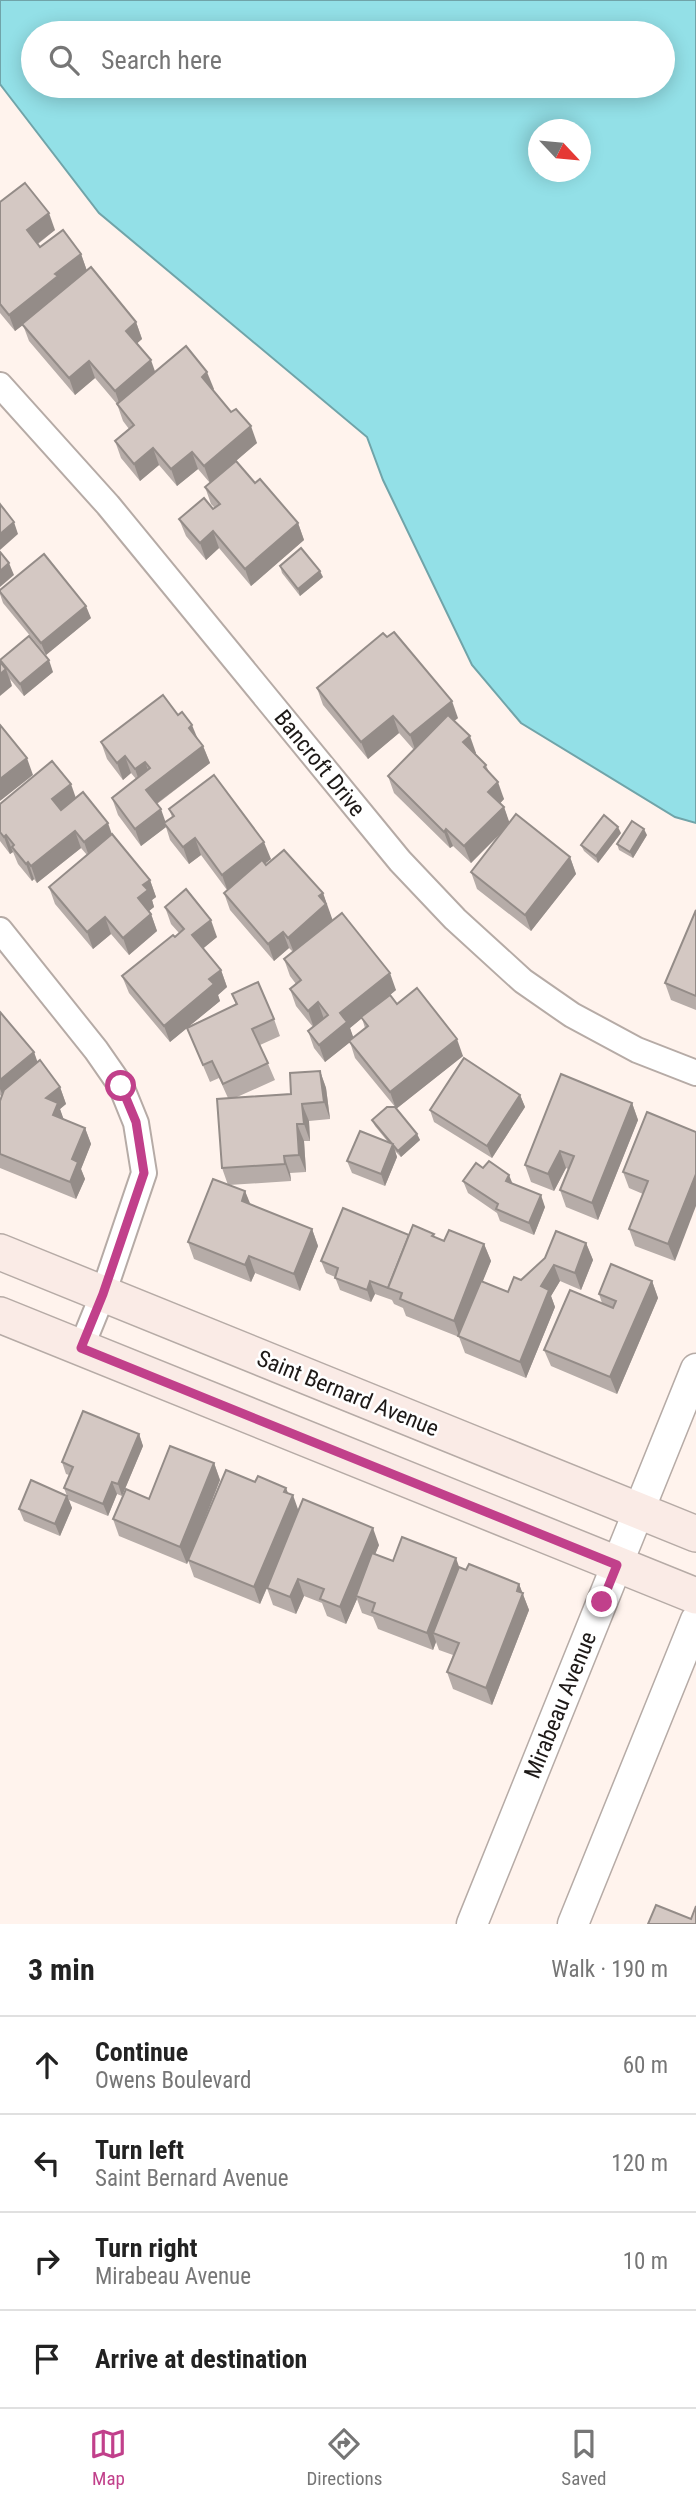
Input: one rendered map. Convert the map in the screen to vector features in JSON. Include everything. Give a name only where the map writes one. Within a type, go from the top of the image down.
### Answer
[{"type":"main road","name":"Saint Bernard Avenue","points":[[0,1252],[696,1534]]},
{"type":"main road","points":[[0,1315],[696,1597]]},
{"type":"street","name":"Bancroft Drive","points":[[0,385],[108,505],[400,861],[455,919],[523,981],[572,1015],[638,1050],[696,1073]]},
{"type":"street","points":[[0,930],[96,1050],[121,1086],[136,1122],[144,1173],[103,1294],[81,1348]]},
{"type":"street","name":"Mirabeau Avenue","points":[[472,1924],[696,1370]]},
{"type":"street","points":[[573,1924],[696,1620]]},
{"type":"water","points":[[0,0],[696,0],[696,823],[675,817],[521,723],[472,665],[383,480],[367,437],[99,213],[0,84]]},
{"type":"building","points":[[25,183],[49,213],[27,230],[40,247],[63,230],[81,254],[9,315],[0,304],[0,202]]},
{"type":"building","points":[[91,267],[136,322],[126,331],[151,360],[115,391],[89,361],[69,378],[22,324]]},
{"type":"building","points":[[186,346],[207,372],[202,377],[231,412],[236,409],[251,426],[204,466],[192,452],[171,469],[153,448],[134,464],[115,441],[134,425],[117,404]]},
{"type":"building","points":[[236,461],[255,483],[260,479],[298,523],[245,569],[213,531],[200,543],[179,519],[204,498],[213,509],[220,504],[205,487]]},
{"type":"building","points":[[0,504],[14,522],[0,534]]},
{"type":"building","points":[[301,548],[320,571],[298,589],[280,566]]},
{"type":"building","points":[[0,552],[9,563],[0,571]]},
{"type":"building","points":[[44,554],[86,606],[41,643],[0,590]]},
{"type":"building","points":[[394,632],[452,701],[410,735],[393,716],[361,742],[317,688],[383,633],[387,637]]},
{"type":"building","points":[[29,636],[49,660],[20,684],[0,660]]},
{"type":"building","points":[[0,662],[6,669],[0,674]]},
{"type":"building","points":[[163,695],[178,715],[182,712],[192,725],[189,728],[203,746],[146,790],[161,809],[135,829],[112,798],[150,768],[145,762],[135,769],[125,756],[117,763],[101,742]]},
{"type":"building","points":[[448,715],[470,736],[463,742],[486,765],[484,767],[498,782],[488,792],[504,807],[464,846],[446,829],[444,832],[388,776]]},
{"type":"building","points":[[0,725],[27,758],[0,779]]},
{"type":"building","points":[[52,761],[71,784],[52,799],[61,810],[83,792],[108,823],[84,842],[75,831],[31,866],[28,862],[26,864],[12,847],[14,845],[6,835],[4,837],[0,832],[0,804]]},
{"type":"building","points":[[214,775],[264,842],[222,875],[195,838],[183,847],[164,823],[174,816],[169,809]]},
{"type":"building","points":[[516,814],[570,857],[525,915],[471,872]]},
{"type":"building","points":[[604,815],[618,827],[596,856],[581,845]]},
{"type":"building","points":[[632,821],[644,829],[630,852],[617,844]]},
{"type":"building","points":[[112,834],[150,880],[143,885],[148,890],[138,898],[151,914],[123,938],[105,917],[87,932],[49,887]]},
{"type":"building","points":[[284,850],[323,893],[319,896],[326,904],[288,938],[283,932],[268,944],[224,893],[262,860],[266,865]]},
{"type":"building","points":[[186,889],[211,920],[192,935],[221,970],[209,979],[214,984],[164,1026],[122,976],[184,929],[165,907]]},
{"type":"building","points":[[696,910],[696,996],[665,983]]},
{"type":"building","points":[[342,913],[390,973],[340,1013],[347,1022],[319,1045],[308,1031],[328,1015],[318,1002],[308,1011],[290,989],[301,980],[284,959]]},
{"type":"building","points":[[258,982],[274,1019],[252,1029],[268,1063],[223,1084],[212,1061],[203,1065],[187,1028],[237,1004],[232,994]]},
{"type":"building","points":[[417,988],[457,1039],[390,1092],[349,1041],[368,1026],[361,1017],[390,995],[397,1004]]},
{"type":"building","points":[[0,1012],[34,1052],[0,1080]]},
{"type":"building","points":[[464,1058],[520,1095],[487,1146],[430,1110]]},
{"type":"building","points":[[40,1060],[60,1087],[46,1098],[58,1103],[53,1115],[85,1128],[72,1159],[78,1162],[70,1182],[0,1154],[0,1101],[4,1090]]},
{"type":"building","points":[[320,1071],[324,1102],[302,1104],[304,1124],[297,1124],[299,1155],[284,1156],[285,1164],[222,1168],[217,1099],[291,1094],[290,1073]]},
{"type":"building","points":[[561,1074],[632,1103],[592,1203],[560,1190],[574,1156],[560,1151],[548,1174],[525,1165]]},
{"type":"building","points":[[387,1107],[395,1107],[417,1134],[398,1151],[372,1120]]},
{"type":"building","points":[[647,1112],[696,1132],[696,1174],[668,1244],[629,1229],[648,1181],[623,1172]]},
{"type":"building","points":[[360,1131],[393,1144],[381,1174],[347,1161]]},
{"type":"building","points":[[489,1161],[509,1175],[506,1181],[541,1195],[529,1223],[496,1209],[498,1204],[463,1181],[476,1163],[483,1168]]},
{"type":"building","points":[[213,1179],[245,1191],[242,1201],[312,1229],[294,1274],[249,1256],[245,1265],[188,1242]]},
{"type":"building","points":[[343,1208],[409,1235],[388,1288],[370,1281],[367,1290],[335,1278],[338,1268],[321,1261]]},
{"type":"building","points":[[413,1225],[444,1241],[449,1230],[484,1244],[454,1321],[400,1299],[402,1293],[388,1288]]},
{"type":"building","points":[[556,1231],[586,1243],[575,1273],[554,1265],[541,1286],[549,1290],[520,1362],[458,1336],[481,1281],[508,1292],[514,1277],[521,1280],[545,1258]]},
{"type":"building","points":[[611,1264],[652,1281],[610,1377],[544,1350],[570,1290],[613,1308],[616,1301],[599,1294]]},
{"type":"building","points":[[83,1411],[139,1434],[118,1484],[112,1482],[103,1504],[64,1488],[73,1467],[62,1462]]},
{"type":"building","points":[[170,1446],[214,1463],[180,1547],[113,1519],[126,1489],[149,1499]]},
{"type":"building","points":[[226,1470],[255,1482],[258,1476],[286,1488],[284,1492],[293,1495],[254,1587],[188,1560]]},
{"type":"building","points":[[31,1480],[67,1496],[55,1524],[19,1509]]},
{"type":"building","points":[[303,1499],[373,1528],[340,1607],[320,1599],[324,1589],[298,1579],[290,1597],[267,1588]]},
{"type":"building","points":[[402,1537],[456,1558],[427,1633],[372,1612],[375,1603],[356,1596],[372,1553],[393,1561]]},
{"type":"building","points":[[469,1564],[519,1584],[517,1591],[523,1593],[486,1688],[447,1672],[459,1643],[433,1633],[459,1567],[466,1570]]},
{"type":"building","points":[[656,1905],[691,1919],[696,1906],[696,1924],[648,1924]]},
{"type":"route","points":[[121,1086],[136,1122],[144,1173],[103,1294],[81,1348],[617,1565],[602,1602]]}]
